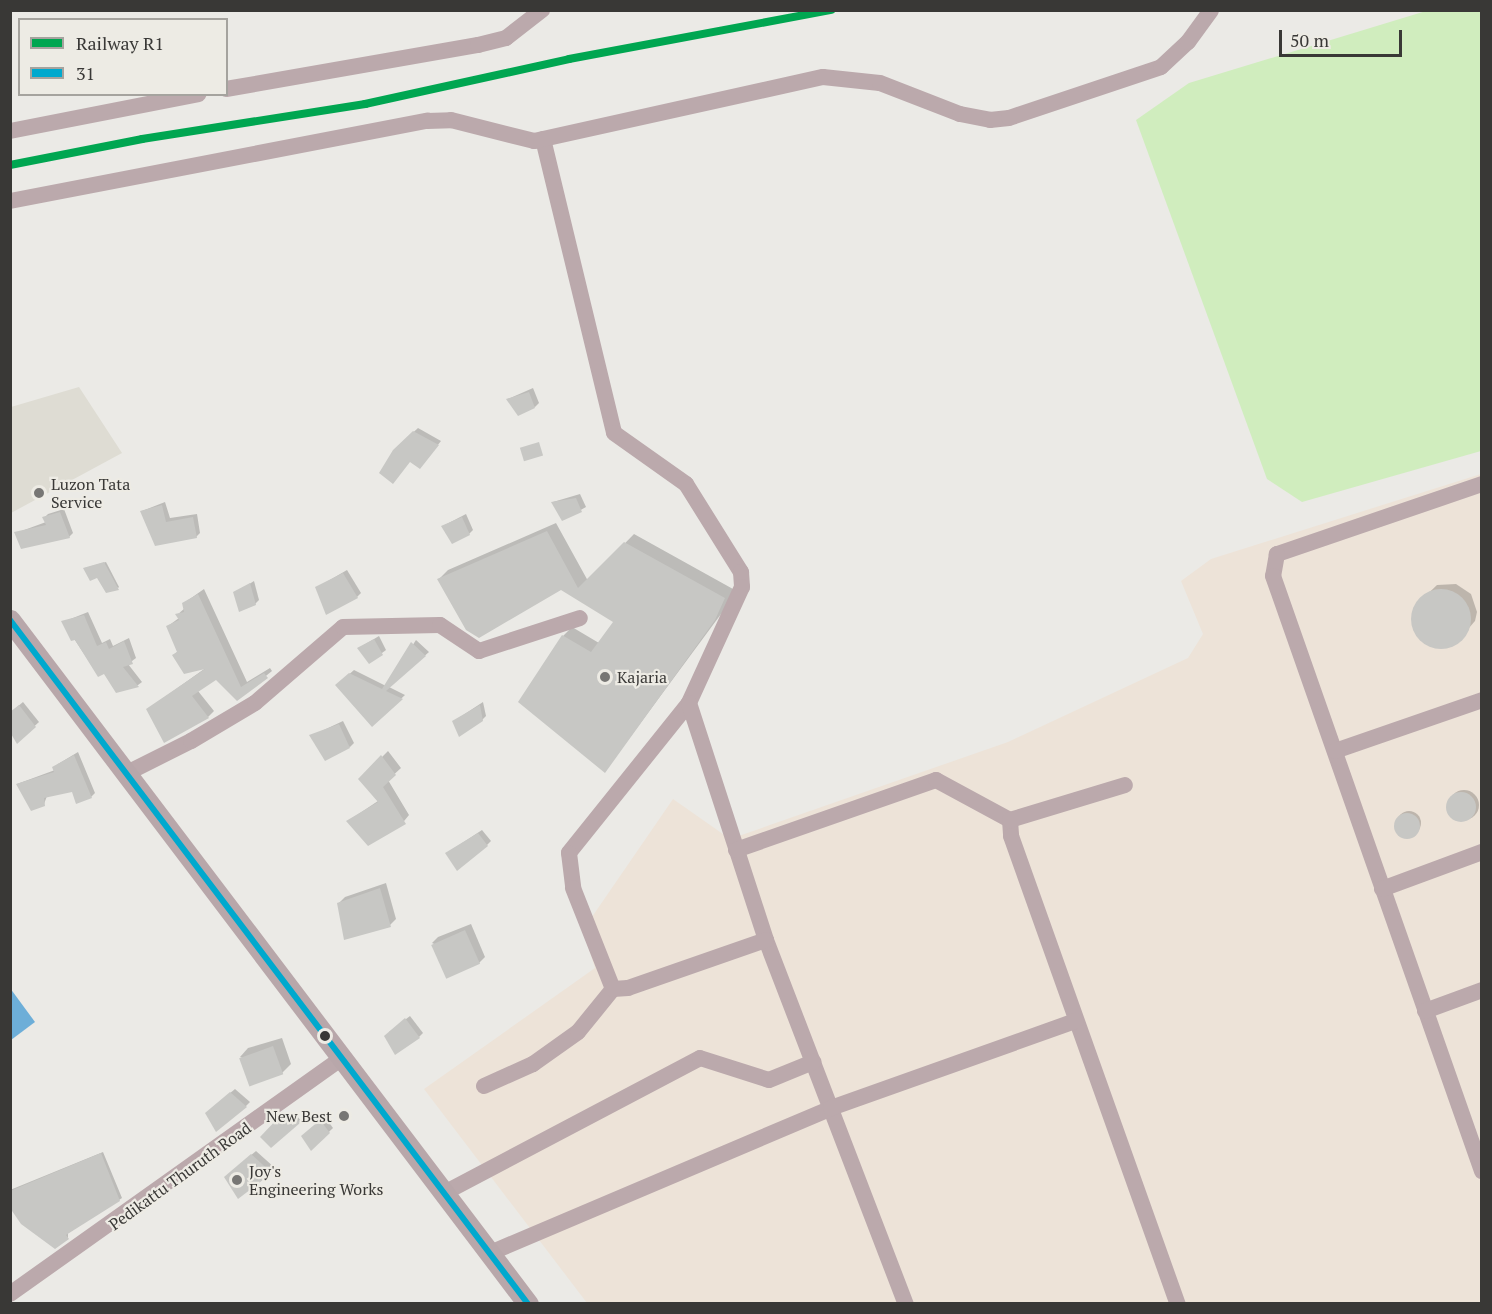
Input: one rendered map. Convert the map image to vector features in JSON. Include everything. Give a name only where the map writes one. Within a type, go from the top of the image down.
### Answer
[{"type":"main road","points":[[10,620],[125,774],[446,1192],[528,1304]]},
{"type":"street","points":[[228,89],[478,45],[506,38],[542,10]]},
{"type":"street","points":[[10,201],[427,121],[451,120],[534,141],[823,77],[880,83],[960,114],[990,120],[1009,118],[1161,67],[1188,42],[1211,10]]},
{"type":"street","points":[[10,131],[188,96]]},
{"type":"street","points":[[543,139],[614,433],[686,484],[741,572],[742,587],[689,703],[569,853],[573,888],[613,989]]},
{"type":"street","points":[[1482,484],[1276,554],[1273,576],[1482,1171]]},
{"type":"street","points":[[125,774],[191,741],[255,703],[343,627],[440,625],[479,651],[580,618]]},
{"type":"street","points":[[1335,751],[1482,700]]},
{"type":"street","points":[[689,703],[766,940],[906,1304]]},
{"type":"street","points":[[736,850],[936,780],[1010,820],[1125,785]]},
{"type":"street","points":[[1010,820],[1011,836],[1178,1304]]},
{"type":"street","points":[[1382,889],[1482,852]]},
{"type":"street","points":[[484,1086],[532,1064],[578,1032],[613,989],[628,988],[766,940]]},
{"type":"street","points":[[1425,1011],[1482,990]]},
{"type":"street","points":[[490,1253],[831,1108],[1076,1021]]},
{"type":"street","name":"Pedikattu Thuruth Road","points":[[12,1291],[343,1057]]},
{"type":"street","points":[[446,1192],[700,1058],[769,1080],[813,1062]]},
{"type":"shaded area","points":[[79,387],[122,453],[11,513],[11,407]]},
{"type":"shaded area","points":[[1481,474],[1481,1303],[587,1303],[424,1089],[595,968],[583,930],[673,799],[730,839],[1008,742],[1188,658],[1203,634],[1181,581],[1211,559]]},
{"type":"green space","points":[[1426,11],[1481,11],[1481,451],[1302,502],[1267,479],[1136,120],[1189,83]]},
{"type":"water","points":[[10,988],[35,1022],[11,1040],[10,1040]]},
{"type":"building","points":[[529,392],[535,408],[518,416],[506,399]]},
{"type":"building","points":[[413,431],[439,445],[420,469],[410,462],[393,484],[379,473],[393,450]]},
{"type":"building","points":[[539,442],[543,455],[524,461],[520,448]]},
{"type":"building","points":[[576,498],[582,512],[562,521],[551,502]]},
{"type":"building","points":[[162,505],[166,522],[193,517],[197,538],[155,546],[140,511]]},
{"type":"building","points":[[60,512],[70,538],[21,549],[14,532],[46,525],[42,517]]},
{"type":"building","points":[[462,517],[470,535],[452,544],[441,526]]},
{"type":"building","name":"Kajaria","points":[[547,531],[578,588],[624,542],[725,598],[715,620],[605,773],[518,702],[562,635],[591,652],[613,622],[561,590],[479,638],[466,630],[437,579]]},
{"type":"building","points":[[104,562],[119,590],[106,593],[97,578],[90,581],[83,568]]},
{"type":"building","points":[[343,573],[358,598],[326,615],[315,587]]},
{"type":"building","points":[[250,583],[256,605],[239,612],[233,592]]},
{"type":"building","points":[[1441,589],[1458,594],[1466,602],[1471,619],[1466,636],[1458,644],[1441,649],[1424,644],[1416,636],[1411,619],[1416,602],[1424,594]]},
{"type":"building","points":[[198,594],[241,687],[264,673],[268,678],[237,701],[216,680],[192,696],[209,718],[164,743],[146,709],[205,669],[184,674],[172,655],[177,652],[166,626],[179,620],[175,614],[184,612],[182,603]]},
{"type":"building","points":[[84,615],[97,646],[106,642],[109,649],[124,641],[133,664],[123,667],[139,687],[116,693],[104,674],[98,677],[75,640],[71,641],[61,621]]},
{"type":"building","points":[[374,639],[383,655],[369,664],[357,648]]},
{"type":"building","points":[[411,642],[426,656],[386,691],[403,699],[372,727],[335,685],[349,673],[382,689]]},
{"type":"building","points":[[19,705],[36,727],[17,744],[10,732],[10,712]]},
{"type":"building","points":[[480,705],[483,721],[459,737],[452,721]]},
{"type":"building","points":[[339,724],[350,748],[325,761],[309,735]]},
{"type":"building","points":[[74,755],[92,798],[76,804],[72,792],[44,798],[45,806],[31,811],[16,784],[54,772],[52,767]]},
{"type":"building","points":[[381,755],[396,775],[383,787],[406,824],[368,846],[346,821],[378,802],[358,779]]},
{"type":"building","points":[[1461,792],[1467,793],[1475,801],[1475,813],[1467,821],[1461,822],[1455,821],[1447,813],[1446,807],[1447,801],[1455,793]]},
{"type":"building","points":[[1407,813],[1416,817],[1420,826],[1416,835],[1407,839],[1398,835],[1394,826],[1398,817]]},
{"type":"building","points":[[478,833],[488,846],[457,871],[445,853]]},
{"type":"building","points":[[380,888],[391,927],[344,940],[337,903]]},
{"type":"building","points":[[465,930],[480,964],[446,979],[431,945]]},
{"type":"building","points":[[405,1018],[420,1038],[395,1055],[384,1036]]},
{"type":"building","points":[[273,1046],[283,1074],[249,1087],[239,1058]]},
{"type":"building","points":[[230,1092],[247,1107],[216,1132],[205,1113]]},
{"type":"building","points":[[292,1112],[300,1123],[271,1148],[260,1137],[278,1118]]},
{"type":"building","points":[[320,1120],[330,1133],[311,1151],[301,1136]]},
{"type":"building","points":[[101,1153],[120,1201],[66,1235],[69,1239],[55,1249],[21,1224],[10,1208],[10,1191]]},
{"type":"building","points":[[251,1154],[272,1173],[238,1199],[224,1177]]},
{"type":"rail line","name":"R1","points":[[10,165],[142,139],[365,104],[569,59],[831,10]]},
{"type":"transit line","name":"31","points":[[10,620],[528,1304]]},
{"type":"place","name":"Luzon Tata Service","points":[[39,493]]},
{"type":"place","name":"Kajaria","points":[[605,677]]},
{"type":"place","name":"New Best","points":[[344,1116]]},
{"type":"place","name":"Joy's Engineering Works","points":[[237,1180]]}]
